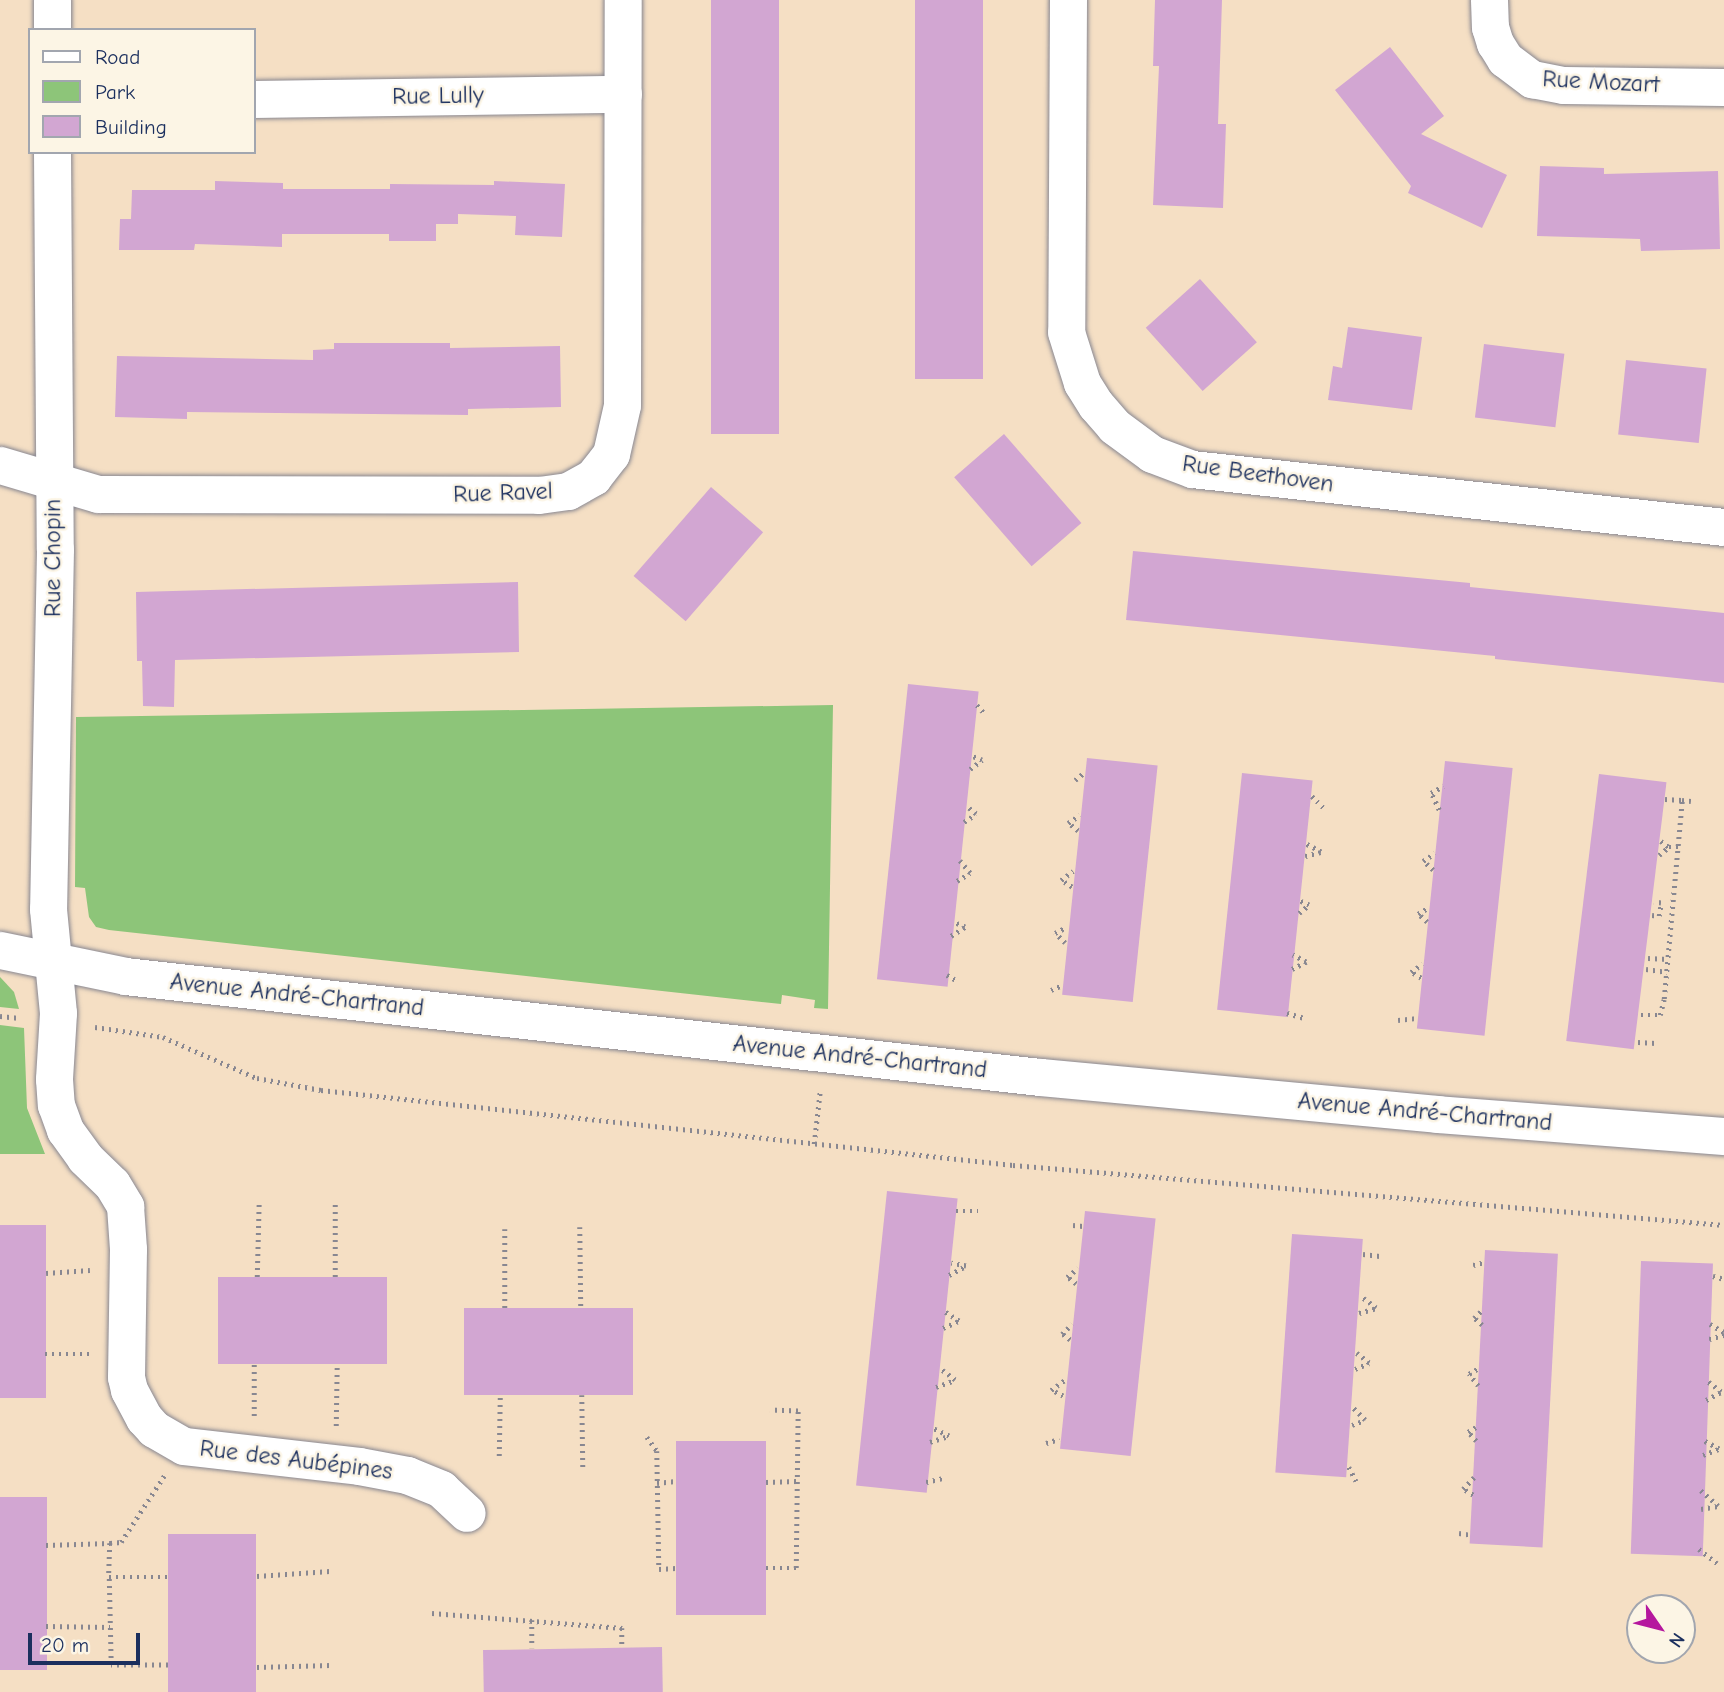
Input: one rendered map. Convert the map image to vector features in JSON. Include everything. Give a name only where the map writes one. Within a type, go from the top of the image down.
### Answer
[{"type":"street","points":[[52,0],[52,28]]},
{"type":"street","name":"Rue Ravel","points":[[0,465],[98,494],[539,495],[568,491],[593,477],[611,454],[621,415],[623,0]]},
{"type":"street","name":"Rue Beethoven","points":[[1068,0],[1066,332],[1082,383],[1114,426],[1152,454],[1192,469],[1724,527]]},
{"type":"street","name":"Rue Mozart","points":[[1489,0],[1490,27],[1496,43],[1505,59],[1532,79],[1563,85],[1724,87]]},
{"type":"street","name":"Rue Lully","points":[[256,99],[623,94]]},
{"type":"street","name":"Rue Chopin","points":[[52,154],[52,481],[55,549],[48,909],[53,962]]},
{"type":"street","name":"Avenue André-Chartrand","points":[[0,950],[125,976],[1040,1077],[1424,1113],[1724,1136]]},
{"type":"street","name":"Rue des Aubépines","points":[[53,962],[58,1013],[53,1057],[57,1105],[73,1144],[112,1184],[125,1206],[128,1249],[126,1377],[133,1400],[144,1418],[170,1439],[200,1449],[359,1466],[407,1475],[441,1489],[467,1513]]},
{"type":"path","points":[[977,705],[986,715]]},
{"type":"path","points":[[970,769],[982,760],[971,756]]},
{"type":"path","points":[[1075,780],[1085,772]]},
{"type":"path","points":[[1439,810],[1431,793],[1443,786]]},
{"type":"path","points":[[1312,796],[1323,807]]},
{"type":"path","points":[[1665,799],[1691,801]]},
{"type":"path","points":[[1641,1015],[1660,1015],[1667,972],[1682,800]]},
{"type":"path","points":[[964,822],[976,814],[966,806]]},
{"type":"path","points":[[1078,831],[1068,823],[1080,815]]},
{"type":"path","points":[[1661,841],[1669,847],[1678,848]]},
{"type":"path","points":[[1305,856],[1321,852],[1307,844]]},
{"type":"path","points":[[1659,855],[1669,847]]},
{"type":"path","points":[[1433,870],[1423,861],[1435,852]]},
{"type":"path","points":[[957,881],[970,873],[960,862]]},
{"type":"path","points":[[1072,887],[1061,880],[1073,871]]},
{"type":"path","points":[[1298,913],[1309,905],[1300,901]]},
{"type":"path","points":[[1652,915],[1659,916],[1660,911],[1661,903],[1654,902]]},
{"type":"path","points":[[1427,922],[1418,914],[1429,907]]},
{"type":"path","points":[[1660,911],[1673,911]]},
{"type":"path","points":[[951,936],[965,927],[953,922]]},
{"type":"path","points":[[1065,943],[1055,933],[1067,927]]},
{"type":"path","points":[[1292,970],[1306,962],[1293,956]]},
{"type":"path","points":[[1648,958],[1668,959]]},
{"type":"path","points":[[1421,978],[1411,972],[1422,964]]},
{"type":"path","points":[[1646,970],[1667,972]]},
{"type":"path","points":[[947,975],[956,980]]},
{"type":"path","points":[[1051,990],[1060,986]]},
{"type":"path","points":[[1287,1013],[1304,1018]]},
{"type":"path","points":[[0,1016],[22,1019]]},
{"type":"path","points":[[1398,1020],[1416,1018]]},
{"type":"path","points":[[98,1027],[163,1037],[228,1067],[284,1084],[814,1144],[1330,1194],[1724,1225]]},
{"type":"path","points":[[1638,1042],[1656,1043]]},
{"type":"path","name":"Avenue André-Chartrand","points":[[814,1144],[820,1090]]},
{"type":"path","points":[[257,1277],[259,1201]]},
{"type":"path","points":[[335,1203],[335,1277]]},
{"type":"path","points":[[957,1211],[978,1211]]},
{"type":"path","points":[[1073,1225],[1083,1226]]},
{"type":"path","points":[[580,1227],[581,1308]]},
{"type":"path","points":[[505,1228],[505,1309]]},
{"type":"path","points":[[1363,1254],[1380,1256]]},
{"type":"path","points":[[1473,1265],[1485,1262]]},
{"type":"path","points":[[949,1275],[966,1266],[951,1263]]},
{"type":"path","points":[[1076,1284],[1067,1277],[1078,1268]]},
{"type":"path","points":[[46,1273],[94,1270]]},
{"type":"path","points":[[1713,1276],[1724,1279]]},
{"type":"path","points":[[1359,1313],[1376,1308],[1360,1296]]},
{"type":"path","points":[[1482,1310],[1474,1318],[1482,1325]]},
{"type":"path","points":[[943,1328],[959,1321],[945,1312]]},
{"type":"path","points":[[1070,1340],[1062,1334],[1072,1324]]},
{"type":"path","points":[[1710,1324],[1724,1334]]},
{"type":"path","points":[[1709,1339],[1724,1334]]},
{"type":"path","points":[[1355,1369],[1369,1363],[1356,1353]]},
{"type":"path","points":[[45,1354],[93,1354]]},
{"type":"path","points":[[254,1364],[254,1423]]},
{"type":"path","points":[[336,1432],[337,1364]]},
{"type":"path","points":[[1478,1386],[1469,1374],[1479,1367]]},
{"type":"path","points":[[936,1387],[955,1380],[939,1368]]},
{"type":"path","points":[[1063,1396],[1051,1390],[1065,1380]]},
{"type":"path","points":[[1706,1400],[1721,1392],[1707,1381]]},
{"type":"path","points":[[582,1395],[583,1468]]},
{"type":"path","points":[[499,1456],[500,1396]]},
{"type":"path","points":[[1352,1425],[1365,1420],[1353,1408]]},
{"type":"path","points":[[766,1568],[796,1568],[798,1411],[770,1410]]},
{"type":"path","points":[[1476,1427],[1468,1432],[1476,1441]]},
{"type":"path","points":[[930,1442],[949,1436],[932,1428]]},
{"type":"path","points":[[647,1437],[657,1451],[659,1569],[676,1568]]},
{"type":"path","points":[[1046,1443],[1059,1439]]},
{"type":"path","points":[[1703,1455],[1719,1448],[1704,1441]]},
{"type":"path","points":[[1349,1467],[1356,1481]]},
{"type":"path","points":[[47,1545],[121,1542],[164,1475]]},
{"type":"path","points":[[1473,1495],[1463,1489],[1474,1477]]},
{"type":"path","points":[[926,1482],[943,1478]]},
{"type":"path","points":[[657,1483],[676,1481]]},
{"type":"path","points":[[766,1482],[797,1481]]},
{"type":"path","points":[[1701,1509],[1718,1506],[1702,1491]]},
{"type":"path","points":[[1459,1534],[1471,1535]]},
{"type":"path","points":[[110,1543],[111,1665],[168,1665]]},
{"type":"path","points":[[1699,1549],[1717,1563]]},
{"type":"path","points":[[257,1576],[330,1571]]},
{"type":"path","points":[[109,1577],[169,1577]]},
{"type":"path","points":[[432,1613],[622,1628],[622,1647]]},
{"type":"path","points":[[532,1620],[532,1648]]},
{"type":"path","points":[[46,1626],[110,1627]]},
{"type":"path","points":[[257,1667],[331,1665]]},
{"type":"green space","points":[[833,705],[828,1009],[814,1008],[815,1000],[782,995],[781,1004],[109,930],[96,927],[89,917],[85,888],[75,887],[76,717]]},
{"type":"green space","points":[[0,977],[14,992],[19,1009],[0,1007]]},
{"type":"green space","points":[[0,1025],[24,1028],[27,1108],[45,1154],[0,1154]]},
{"type":"building","points":[[711,0],[779,0],[779,434],[711,434]]},
{"type":"building","points":[[915,0],[983,0],[983,379],[915,379]]},
{"type":"building","points":[[1155,0],[1222,0],[1218,124],[1226,124],[1223,208],[1153,205],[1159,66],[1153,66]]},
{"type":"building","points":[[1390,47],[1444,116],[1421,134],[1507,175],[1482,228],[1408,193],[1411,186],[1335,90]]},
{"type":"building","points":[[1540,166],[1604,168],[1604,174],[1718,171],[1720,249],[1641,251],[1640,239],[1537,236]]},
{"type":"building","points":[[215,181],[283,183],[283,189],[390,189],[390,184],[494,185],[494,181],[565,184],[562,237],[515,235],[516,216],[458,214],[458,224],[436,224],[436,241],[389,241],[389,234],[282,234],[282,247],[195,244],[194,250],[119,250],[120,219],[131,219],[132,190],[215,190]]},
{"type":"building","points":[[1200,279],[1257,342],[1203,391],[1146,328]]},
{"type":"building","points":[[1348,327],[1422,337],[1412,410],[1328,400],[1333,366],[1342,368]]},
{"type":"building","points":[[334,343],[450,343],[450,348],[560,346],[561,407],[468,409],[468,415],[187,412],[187,419],[115,417],[117,356],[313,360],[313,350],[334,349]]},
{"type":"building","points":[[1484,344],[1564,354],[1555,427],[1475,417]]},
{"type":"building","points":[[1626,360],[1707,368],[1699,443],[1618,435]]},
{"type":"building","points":[[1004,434],[1081,523],[1032,566],[954,477]]},
{"type":"building","points":[[711,487],[763,532],[686,621],[634,576]]},
{"type":"building","points":[[1133,551],[1470,583],[1470,587],[1724,613],[1724,683],[1495,659],[1495,656],[1126,620]]},
{"type":"building","points":[[518,582],[519,652],[175,660],[174,707],[143,706],[142,661],[137,661],[136,592]]},
{"type":"building","points":[[908,684],[979,691],[948,987],[877,979]]},
{"type":"building","points":[[1087,758],[1158,765],[1133,1002],[1062,995]]},
{"type":"building","points":[[1445,761],[1513,768],[1485,1036],[1417,1029]]},
{"type":"building","points":[[1242,773],[1313,780],[1288,1017],[1217,1010]]},
{"type":"building","points":[[1599,774],[1666,782],[1634,1049],[1566,1041]]},
{"type":"building","points":[[887,1191],[958,1198],[927,1493],[856,1485]]},
{"type":"building","points":[[1085,1211],[1156,1218],[1131,1456],[1060,1449]]},
{"type":"building","points":[[0,1225],[46,1225],[46,1398],[0,1398]]},
{"type":"building","points":[[1292,1234],[1363,1239],[1346,1477],[1275,1472]]},
{"type":"building","points":[[1485,1250],[1558,1254],[1543,1547],[1470,1544]]},
{"type":"building","points":[[1641,1261],[1713,1264],[1703,1556],[1631,1554]]},
{"type":"building","points":[[218,1277],[387,1277],[387,1364],[218,1364]]},
{"type":"building","points":[[464,1308],[633,1308],[633,1395],[464,1395]]},
{"type":"building","points":[[676,1441],[766,1441],[766,1615],[676,1615]]},
{"type":"building","points":[[0,1497],[47,1497],[47,1670],[0,1670]]},
{"type":"building","points":[[168,1534],[256,1534],[256,1692],[168,1692]]},
{"type":"building","points":[[662,1647],[663,1692],[484,1692],[483,1650]]}]
